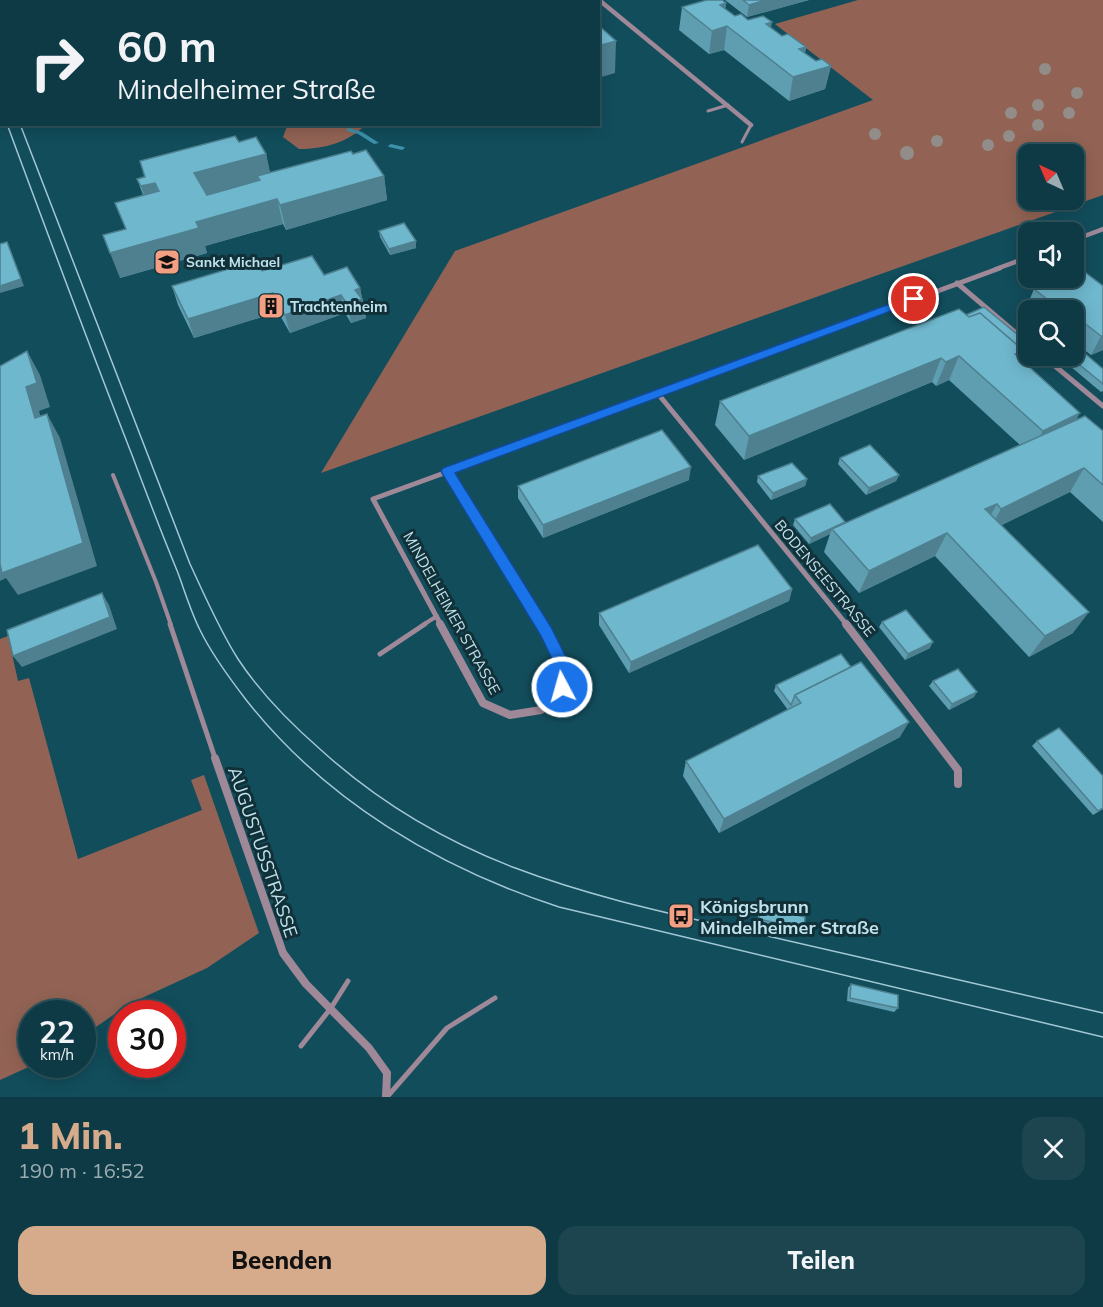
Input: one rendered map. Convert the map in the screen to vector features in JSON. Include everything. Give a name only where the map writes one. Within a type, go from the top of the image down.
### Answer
[{"type":"street","points":[[600,1],[751,125]]},
{"type":"street","points":[[1084,237],[1103,230]]},
{"type":"street","name":"MINDELHEIMER STRASSE","points":[[447,471],[546,632],[562,663],[562,687],[541,710],[510,715],[483,704],[373,499],[447,471],[659,395],[1018,260]]},
{"type":"street","points":[[957,283],[1018,335]]},
{"type":"street","points":[[1055,366],[1103,406]]},
{"type":"street","name":"BODENSEESTRASSE","points":[[659,395],[767,530],[872,655],[958,770],[958,784]]},
{"type":"street","name":"AUGUSTUSSTRASSE","points":[[214,758],[282,953],[306,984],[369,1048],[387,1073],[387,1097]]},
{"type":"lane","points":[[708,111],[728,105]]},
{"type":"lane","points":[[742,142],[751,125]]},
{"type":"lane","points":[[113,475],[156,582],[214,758]]},
{"type":"lane","points":[[380,654],[437,616]]},
{"type":"lane","points":[[301,1046],[331,1008],[348,981]]},
{"type":"lane","points":[[387,1097],[447,1028],[495,998]]},
{"type":"shaded area","points":[[858,0],[1103,0],[1103,195],[1084,202],[1084,144],[1018,144],[1018,210],[1061,210],[1027,222],[1018,222],[1018,225],[321,473],[455,251],[873,100],[775,24]]},
{"type":"shaded area","points":[[287,126],[364,126],[343,141],[317,148],[299,149],[283,137]]},
{"type":"shaded area","points":[[8,636],[18,681],[29,678],[78,859],[202,810],[191,780],[204,775],[259,933],[207,968],[138,1000],[108,1000],[108,1019],[96,1027],[96,1000],[18,1000],[18,1072],[0,1080],[0,639]]},
{"type":"building","points":[[707,0],[722,0],[726,3],[720,5],[735,16],[741,14],[748,20],[763,16],[772,22],[766,24],[782,36],[788,34],[806,47],[799,49],[816,61],[822,59],[831,66],[793,77],[727,26],[712,31],[682,7]]},
{"type":"building","points":[[743,0],[766,0],[749,5]]},
{"type":"building","points":[[600,27],[616,41],[600,45]]},
{"type":"building","points":[[235,136],[239,142],[256,137],[266,154],[194,173],[207,195],[260,180],[257,176],[351,151],[353,154],[366,150],[384,176],[280,205],[277,199],[196,222],[199,228],[110,253],[103,235],[126,229],[115,203],[159,191],[155,183],[141,186],[137,179],[145,177],[140,161]]},
{"type":"building","points":[[404,223],[416,241],[389,249],[379,231]]},
{"type":"building","points":[[7,242],[21,279],[0,286],[0,244]]},
{"type":"building","points":[[312,256],[324,275],[347,267],[360,288],[355,290],[362,299],[347,304],[341,295],[285,315],[273,293],[188,319],[172,286],[255,261],[262,271]]},
{"type":"building","points":[[1084,272],[1103,286],[1103,336],[1084,323],[1084,300],[1048,300],[1034,289],[1084,288]]},
{"type":"building","points":[[984,307],[1018,335],[1018,346],[980,313],[969,317],[966,315]]},
{"type":"building","points":[[959,309],[969,317],[980,313],[1018,346],[1018,353],[1015,354],[1018,357],[1018,366],[1028,366],[1080,413],[1043,431],[959,356],[946,362],[941,358],[749,436],[720,401]]},
{"type":"building","points":[[27,351],[37,383],[26,387],[35,418],[47,414],[83,543],[2,573],[0,564],[0,366]]},
{"type":"building","points":[[1084,353],[1103,369],[1103,384],[1081,366],[1084,366]]},
{"type":"building","points":[[1085,416],[1103,431],[1103,485],[1084,468],[1001,509],[997,504],[985,509],[1089,612],[1045,636],[947,533],[869,571],[832,529]]},
{"type":"building","points":[[662,430],[691,467],[543,525],[518,486]]},
{"type":"building","points":[[870,445],[899,475],[869,488],[840,458]]},
{"type":"building","points":[[792,463],[807,479],[773,493],[758,476]]},
{"type":"building","points":[[830,504],[845,522],[811,538],[795,519]]},
{"type":"building","points":[[758,545],[792,589],[631,662],[599,613]]},
{"type":"building","points":[[102,593],[110,617],[13,656],[7,630]]},
{"type":"building","points":[[906,610],[933,642],[908,654],[882,622]]},
{"type":"building","points":[[841,654],[851,667],[795,695],[791,705],[776,685]]},
{"type":"building","points":[[861,662],[909,722],[724,819],[686,761],[801,703],[795,695]]},
{"type":"building","points":[[958,669],[977,692],[952,704],[933,681]]},
{"type":"building","points":[[1059,728],[1103,776],[1103,808],[1098,811],[1037,741]]},
{"type":"building","points":[[761,907],[805,917],[804,929],[759,919]]},
{"type":"building","points":[[851,984],[898,995],[898,1008],[850,998]]},
{"type":"waterway","points":[[349,130],[360,133],[376,143]]},
{"type":"waterway","points":[[391,146],[402,148]]},
{"type":"tram line","points":[[8,126],[197,623],[216,658],[247,701],[278,737],[312,770],[349,800],[428,851],[514,891],[559,907],[1103,1037]]},
{"type":"tram line","points":[[21,126],[190,564],[212,612],[238,659],[266,696],[321,750],[371,791],[421,824],[473,850],[527,872],[582,890],[698,920],[1103,1013]]},
{"type":"place","name":"Sankt Michael","points":[[167,262]]},
{"type":"place","name":"Trachtenheim","points":[[271,306]]},
{"type":"place","name":"Königsbrunn Mindelheimer Straße","points":[[681,916]]},
{"type":"route","points":[[562,687],[562,663],[546,632],[447,471],[659,395],[914,299]]}]
